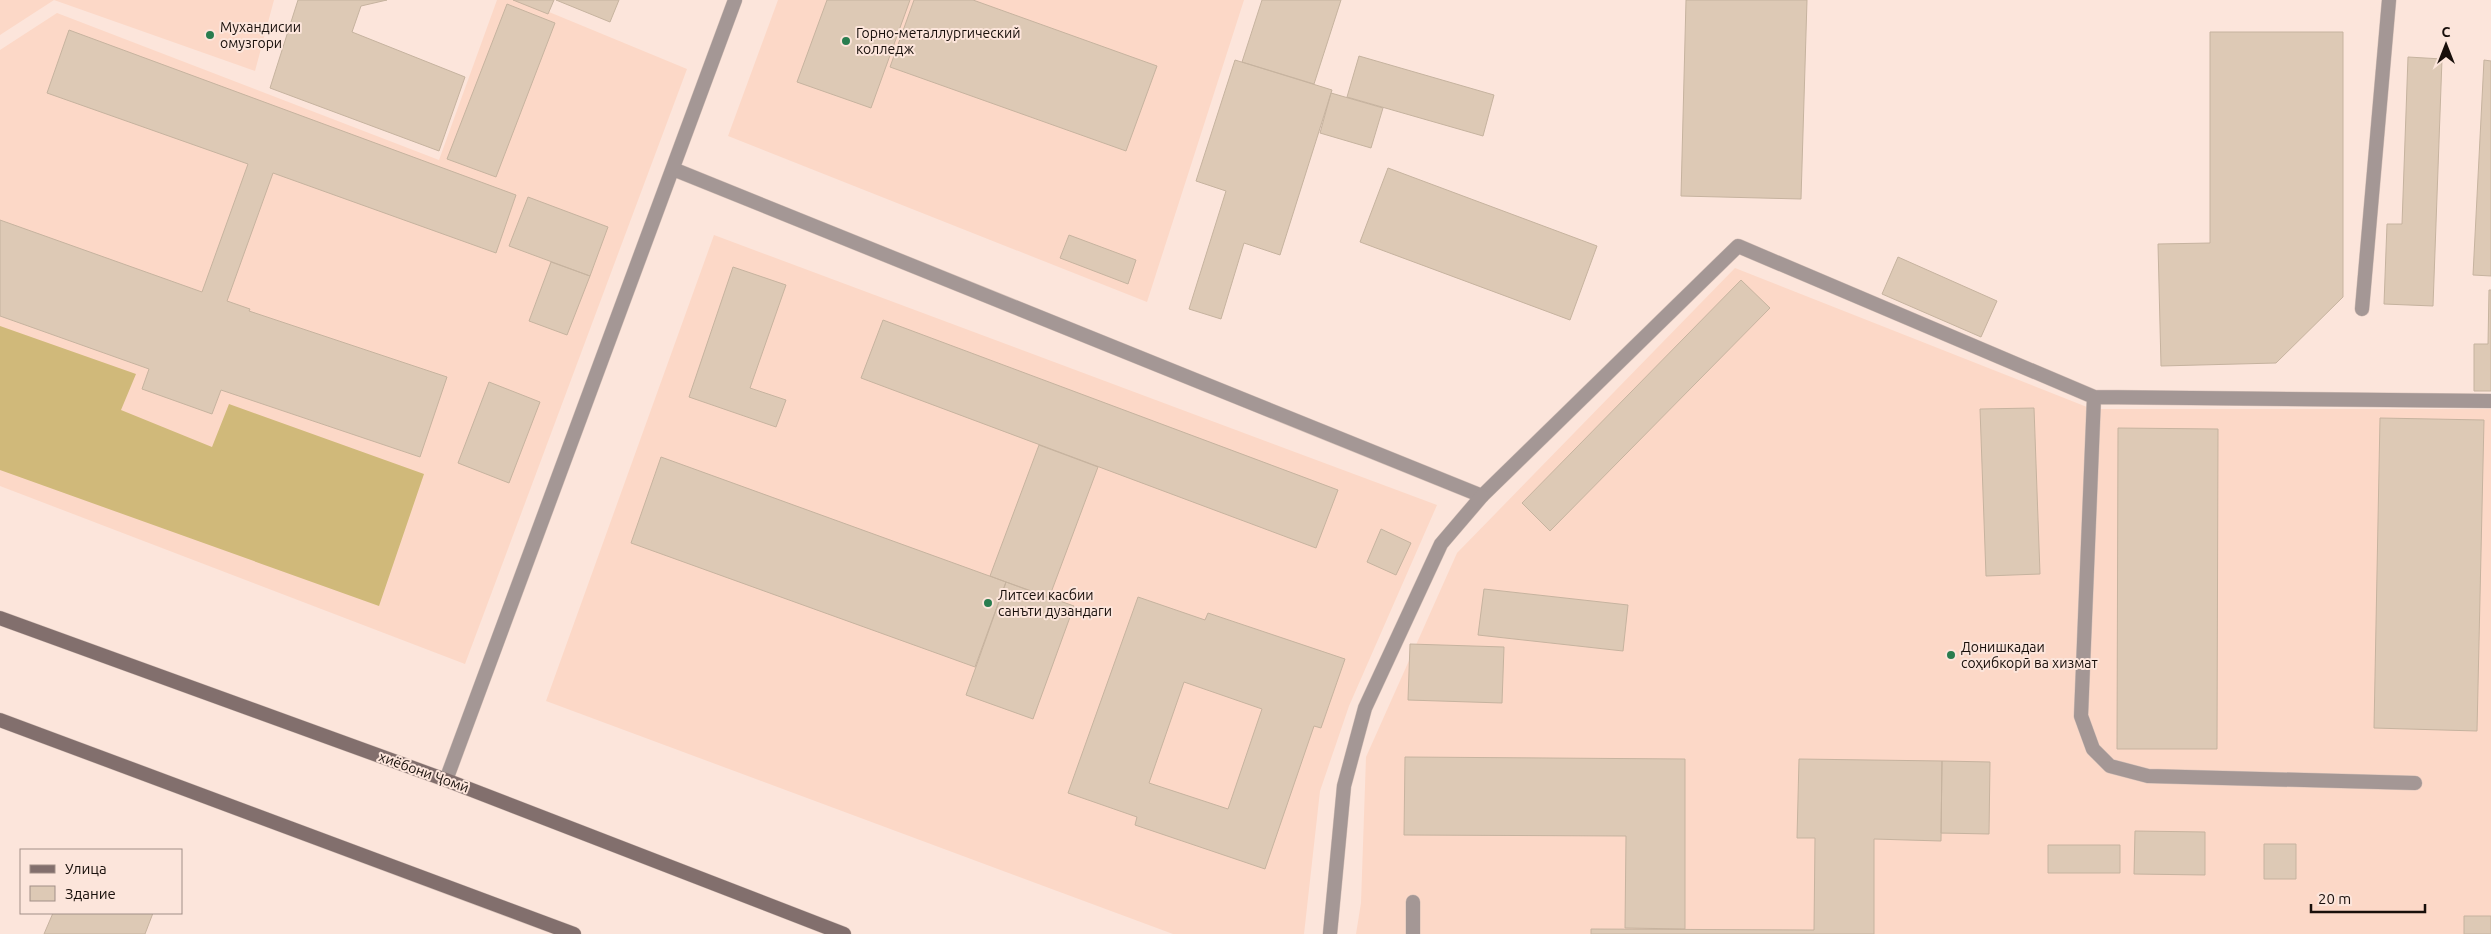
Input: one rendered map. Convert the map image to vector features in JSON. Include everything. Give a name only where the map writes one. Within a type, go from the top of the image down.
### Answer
[{"type":"main road","name":"хиёбони Ҷомӣ","points":[[0,618],[446,780],[844,934]]},
{"type":"main road","points":[[0,720],[574,934]]},
{"type":"street","points":[[446,780],[735,0]]},
{"type":"street","points":[[2362,309],[2389,0]]},
{"type":"street","points":[[673,169],[1482,496]]},
{"type":"street","points":[[1330,934],[1344,786],[1365,708],[1441,544],[1482,496],[1738,246],[2094,397],[2491,401]]},
{"type":"street","points":[[2094,397],[2081,716],[2093,749],[2110,766],[2148,776],[2415,783]]},
{"type":"street","points":[[1413,902],[1413,934]]},
{"type":"shaded area","points":[[0,0],[54,0],[0,35]]},
{"type":"shaded area","name":"Мухандисии омузгори","points":[[54,0],[274,0],[255,71]]},
{"type":"shaded area","points":[[497,0],[520,0],[687,69],[465,664],[0,486],[0,50],[57,13],[439,160]]},
{"type":"shaded area","points":[[778,0],[1244,0],[1147,302],[728,136]]},
{"type":"shaded area","name":"Литсеи касбии санъти дузандаги","points":[[714,235],[1437,505],[1349,706],[1320,791],[1304,934],[1173,934],[546,701]]},
{"type":"shaded area","name":"Донишкадаи соҳибкорӣ ва хизмат","points":[[1735,268],[2092,409],[2491,409],[2491,934],[1356,934],[1361,903],[1366,757],[1457,553]]},
{"type":"shaded area","points":[[0,326],[136,374],[121,410],[212,447],[229,404],[424,474],[379,606],[0,470]]},
{"type":"building","points":[[298,0],[387,0],[361,6],[352,32],[465,77],[439,151],[270,88]]},
{"type":"building","points":[[513,0],[554,0],[548,14]]},
{"type":"building","points":[[556,0],[619,0],[610,22]]},
{"type":"building","points":[[827,0],[910,0],[871,108],[797,82]]},
{"type":"building","points":[[914,0],[973,0],[1157,66],[1126,151],[890,67]]},
{"type":"building","points":[[1262,0],[1341,0],[1314,84],[1242,62]]},
{"type":"building","points":[[1686,0],[1807,0],[1801,199],[1681,196]]},
{"type":"building","points":[[507,4],[555,23],[496,177],[447,159]]},
{"type":"building","points":[[69,30],[516,195],[496,253],[273,173],[227,301],[250,309],[249,311],[447,377],[420,457],[221,390],[212,414],[142,389],[149,369],[0,316],[0,220],[202,292],[248,164],[47,93]]},
{"type":"building","points":[[2210,32],[2343,32],[2343,297],[2276,363],[2161,366],[2158,244],[2210,243]]},
{"type":"building","points":[[1359,56],[1494,95],[1483,136],[1347,97]]},
{"type":"building","points":[[2408,57],[2442,59],[2433,306],[2384,304],[2387,224],[2402,224]]},
{"type":"building","points":[[1235,60],[1332,90],[1280,255],[1244,243],[1221,319],[1189,309],[1226,191],[1196,181]]},
{"type":"building","points":[[2484,60],[2491,61],[2491,276],[2473,275]]},
{"type":"building","points":[[1331,93],[1383,108],[1371,148],[1320,133]]},
{"type":"building","points":[[1388,168],[1597,246],[1570,320],[1360,242]]},
{"type":"building","points":[[528,197],[608,227],[590,276],[509,246]]},
{"type":"building","points":[[1069,235],[1136,260],[1128,284],[1060,258]]},
{"type":"building","points":[[1898,257],[1997,301],[1981,337],[1882,294]]},
{"type":"building","points":[[551,262],[590,276],[567,335],[529,321]]},
{"type":"building","points":[[733,267],[786,285],[750,388],[786,400],[776,427],[689,397]]},
{"type":"building","points":[[1741,280],[1770,308],[1550,531],[1522,503]]},
{"type":"building","points":[[2489,290],[2491,290],[2491,391],[2474,391],[2474,344],[2488,344]]},
{"type":"building","points":[[883,320],[1338,490],[1316,548],[861,378]]},
{"type":"building","points":[[489,382],[540,402],[509,483],[458,463]]},
{"type":"building","points":[[2034,408],[2040,574],[1986,576],[1980,409]]},
{"type":"building","points":[[2380,418],[2484,420],[2477,731],[2374,728]]},
{"type":"building","points":[[2118,428],[2218,429],[2217,749],[2117,749]]},
{"type":"building","points":[[1039,445],[1098,467],[1049,598],[990,576]]},
{"type":"building","points":[[661,457],[1006,582],[975,667],[631,543]]},
{"type":"building","points":[[1381,529],[1411,543],[1396,575],[1367,562]]},
{"type":"building","points":[[1006,582],[1074,606],[1033,719],[966,695]]},
{"type":"building","points":[[1484,589],[1628,605],[1623,651],[1478,635]]},
{"type":"building","points":[[1138,597],[1205,620],[1208,613],[1345,659],[1321,728],[1314,726],[1265,869],[1135,825],[1137,817],[1068,793]],"holes":[[[1184,682],[1262,709],[1228,809],[1149,783]]]},
{"type":"building","points":[[1410,644],[1504,647],[1502,703],[1408,700]]},
{"type":"building","points":[[1405,757],[1685,759],[1685,929],[1625,928],[1626,836],[1404,835]]},
{"type":"building","points":[[1799,759],[1942,761],[1941,841],[1874,839],[1874,934],[1591,934],[1591,929],[1814,930],[1815,838],[1797,838]]},
{"type":"building","points":[[1942,761],[1990,762],[1989,834],[1941,833]]},
{"type":"building","points":[[2135,831],[2205,832],[2205,875],[2134,874]]},
{"type":"building","points":[[2264,844],[2296,844],[2296,879],[2264,879]]},
{"type":"building","points":[[2048,845],[2120,845],[2120,873],[2048,873]]},
{"type":"building","points":[[53,914],[153,914],[145,934],[44,934]]},
{"type":"building","points":[[2464,916],[2491,916],[2491,934],[2464,934]]},
{"type":"place","name":"Мухандисии омузгори","points":[[210,35]]},
{"type":"place","name":"Горно-металлургический колледж","points":[[846,41]]},
{"type":"place","name":"Литсеи касбии санъти дузандаги","points":[[988,603]]},
{"type":"place","name":"Донишкадаи соҳибкорӣ ва хизмат","points":[[1951,655]]}]
